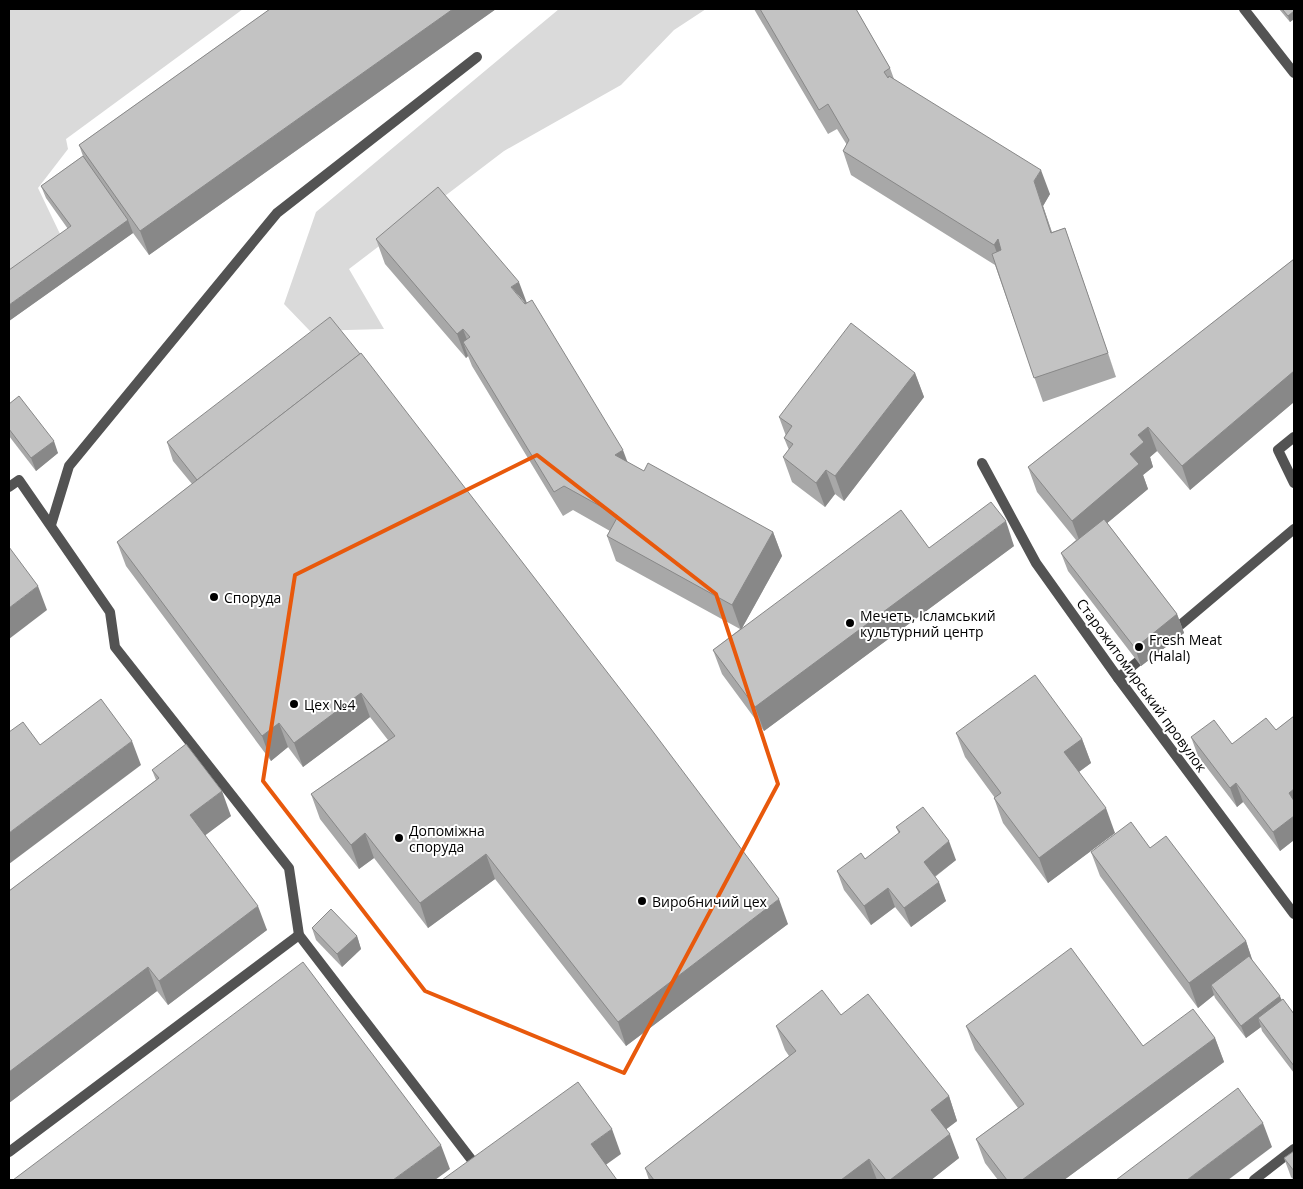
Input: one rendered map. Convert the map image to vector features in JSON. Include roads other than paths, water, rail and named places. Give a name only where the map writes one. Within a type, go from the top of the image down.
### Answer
[{"type":"street","points":[[1244,9],[1294,73]]},
{"type":"street","points":[[51,526],[69,466],[277,213],[477,57]]},
{"type":"street","points":[[1294,437],[1278,450],[1294,483]]},
{"type":"street","name":"Старожитомирський провулок","points":[[982,463],[1036,563],[1118,678],[1294,914]]},
{"type":"street","points":[[9,487],[19,480],[110,612],[115,647],[289,868],[299,935],[474,1163]]},
{"type":"street","points":[[1118,678],[1294,529]]},
{"type":"street","points":[[9,1152],[299,935]]},
{"type":"street","points":[[1254,1180],[1294,1149]]},
{"type":"place","name":"Споруда","points":[[214,597]]},
{"type":"place","name":"Мечеть, Ісламський культурний центр","points":[[850,623]]},
{"type":"place","name":"Fresh Meat (Halal)","points":[[1139,647]]},
{"type":"place","name":"Цех №4","points":[[294,704]]},
{"type":"place","name":"Допоміжна споруда","points":[[399,838]]},
{"type":"place","name":"Виробничий цех","points":[[642,901]]}]
